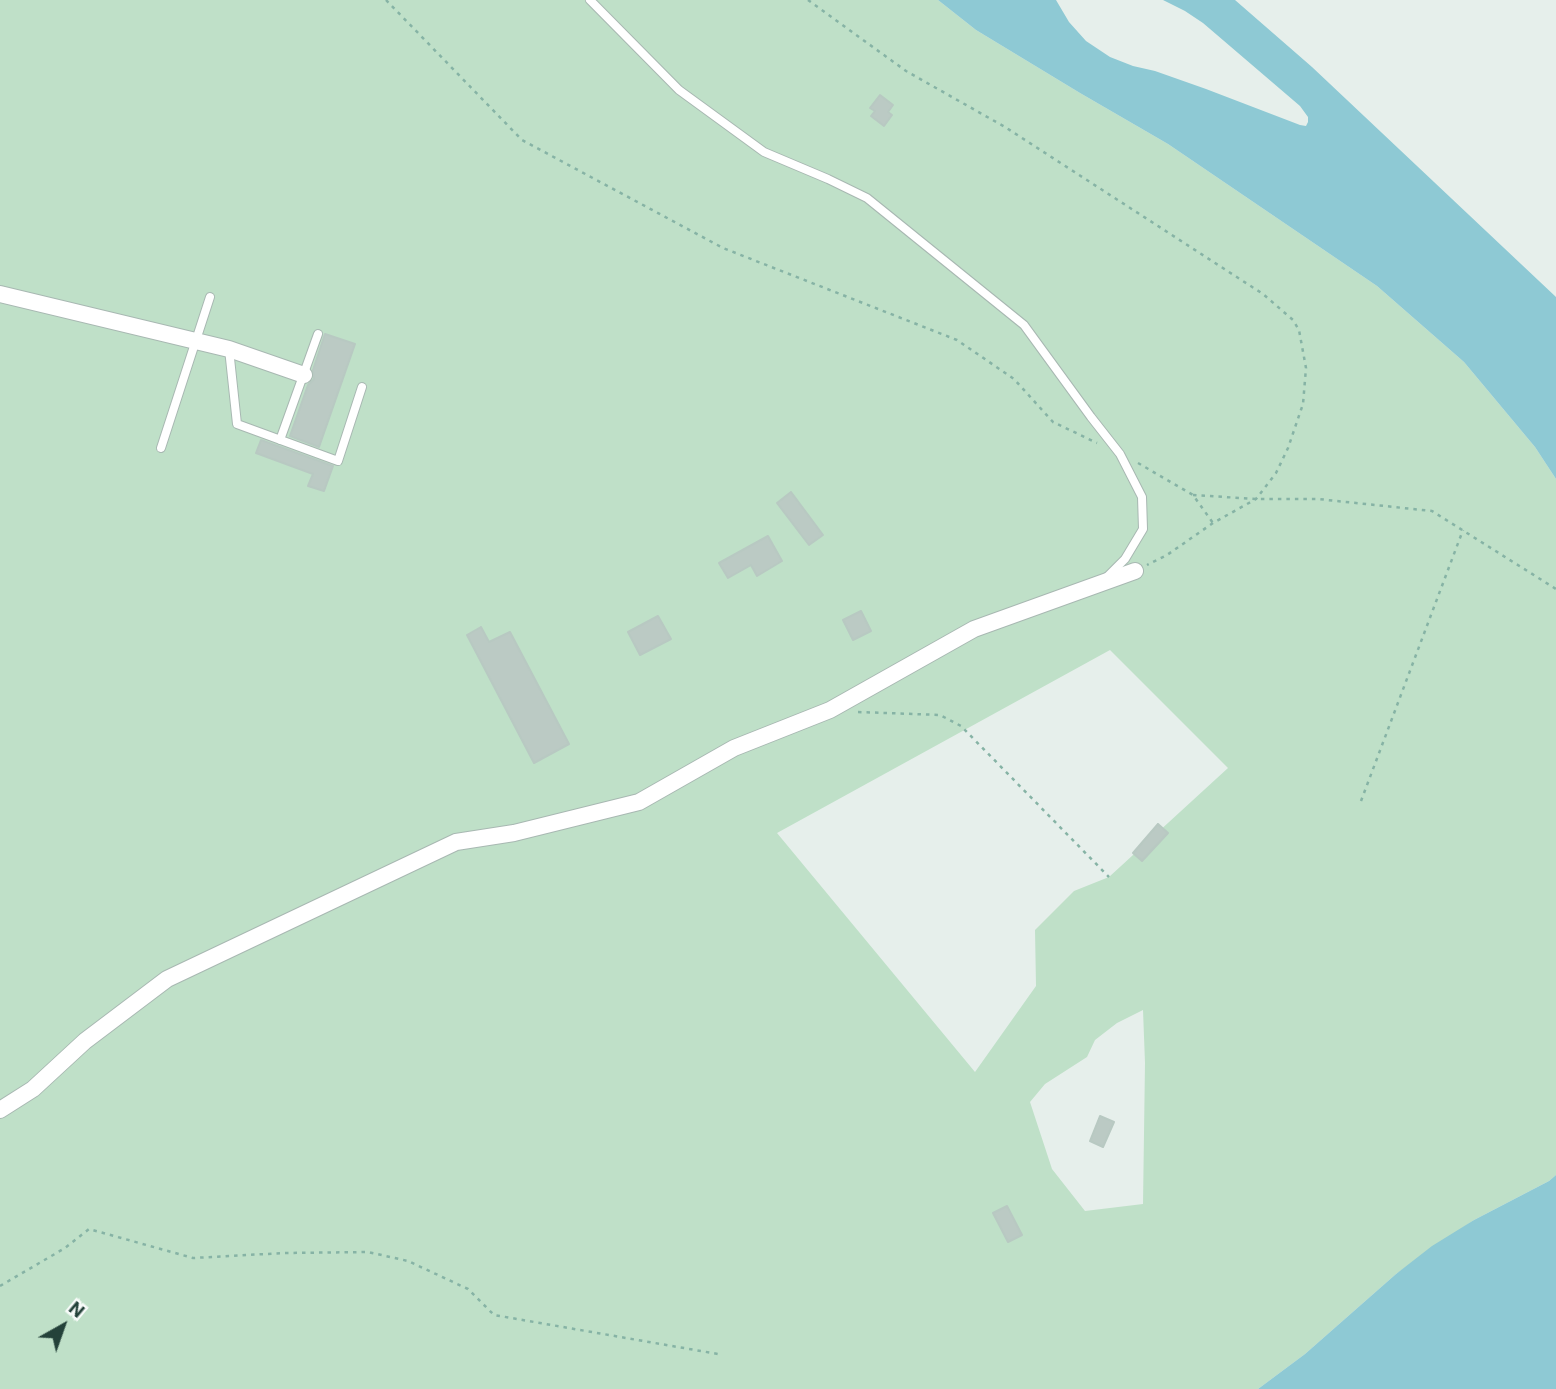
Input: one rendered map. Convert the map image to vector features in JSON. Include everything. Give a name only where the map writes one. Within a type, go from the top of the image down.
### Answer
[{"type":"street","points":[[0,295],[229,349],[304,375]]},
{"type":"street","points":[[0,1110],[33,1089],[85,1041],[167,979],[456,842],[514,833],[639,802],[734,748],[830,710],[974,629],[1135,571]]},
{"type":"lane","points":[[590,0],[679,90],[764,152],[867,198],[1024,325],[1120,454],[1142,497],[1143,529],[1125,559],[1100,584]]},
{"type":"lane","points":[[161,448],[210,297]]},
{"type":"lane","points":[[280,440],[318,334]]},
{"type":"lane","points":[[229,349],[237,424],[338,461],[362,387]]},
{"type":"path","points":[[386,0],[522,141],[723,248],[957,340],[1014,379],[1053,422],[1098,443]]},
{"type":"path","points":[[808,0],[906,71],[1005,127],[1263,294],[1293,320],[1299,330],[1306,368],[1303,404],[1289,448],[1276,473],[1256,499],[1213,523],[1167,555],[1135,571]]},
{"type":"path","points":[[1120,454],[1193,495],[1213,523]]},
{"type":"path","points":[[1193,495],[1318,499],[1432,511],[1556,589]]},
{"type":"path","points":[[1361,801],[1463,530]]},
{"type":"path","points":[[858,712],[940,715],[961,726],[1109,877]]},
{"type":"path","points":[[0,1286],[65,1248],[89,1229],[193,1258],[368,1252],[408,1261],[468,1289],[494,1315],[718,1354]]},
{"type":"green space","points":[[0,0],[938,0],[976,30],[1168,144],[1377,286],[1464,362],[1535,447],[1556,479],[1556,1175],[1474,1220],[1396,1274],[1305,1354],[1258,1389],[0,1389]],"holes":[[[1110,650],[1228,768],[1109,877],[1074,891],[1035,930],[1036,986],[975,1072],[777,833]],[[1143,1010],[1143,1204],[1085,1211],[1052,1169],[1030,1102],[1045,1084],[1087,1057],[1095,1040],[1117,1023]]]},
{"type":"water","points":[[938,0],[1056,0],[1069,22],[1086,41],[1110,57],[1306,126],[1308,117],[1300,106],[1203,23],[1163,0],[1235,0],[1312,67],[1556,297],[1556,479],[1535,447],[1464,362],[1377,286],[1168,144],[976,30]]},
{"type":"water","points":[[1556,1175],[1556,1389],[1258,1389],[1305,1354],[1432,1246]]},
{"type":"building","points":[[880,95],[893,105],[888,112],[892,115],[884,126],[871,116],[875,111],[870,108]]},
{"type":"building","points":[[325,334],[355,344],[319,447],[290,436],[308,385],[314,379],[313,370]]},
{"type":"building","points":[[261,440],[333,466],[324,491],[308,486],[313,474],[256,453]]},
{"type":"building","points":[[791,492],[823,535],[809,545],[777,503]]},
{"type":"building","points":[[768,536],[782,561],[757,576],[751,565],[728,578],[719,563]]},
{"type":"building","points":[[861,611],[871,631],[853,640],[843,620]]},
{"type":"building","points":[[658,616],[671,639],[640,655],[628,632]]},
{"type":"building","points":[[481,627],[489,642],[510,632],[569,744],[534,763],[467,635]]},
{"type":"building","points":[[1158,824],[1168,833],[1142,861],[1133,853]]},
{"type":"building","points":[[1100,1116],[1114,1122],[1103,1147],[1090,1141]]},
{"type":"building","points":[[1007,1206],[1022,1235],[1008,1242],[993,1213]]}]
